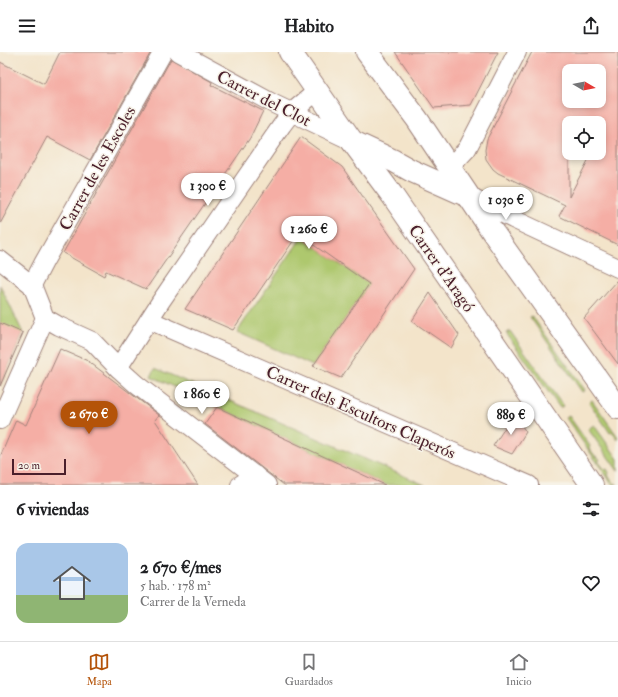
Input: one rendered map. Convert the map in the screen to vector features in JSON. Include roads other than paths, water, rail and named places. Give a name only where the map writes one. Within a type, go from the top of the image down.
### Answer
[{"type":"street","name":"Carrer de les Escoles","points":[[32,285],[163,52]]},
{"type":"street","name":"Carrer del Clot","points":[[178,52],[291,112],[352,141]]},
{"type":"street","name":"Carrer d'Aragó","points":[[290,52],[592,485]]},
{"type":"street","points":[[367,52],[417,120],[494,234],[618,408]]},
{"type":"street","points":[[449,168],[467,149],[517,52]]},
{"type":"street","points":[[118,368],[291,112],[317,91]]},
{"type":"street","points":[[352,141],[412,171],[468,196],[618,268]]},
{"type":"street","points":[[0,260],[32,285],[45,318],[92,341],[137,385],[254,482]]},
{"type":"street","points":[[0,420],[45,318]]},
{"type":"street","name":"Carrer dels Escultors Claperós","points":[[149,320],[529,485]]}]
